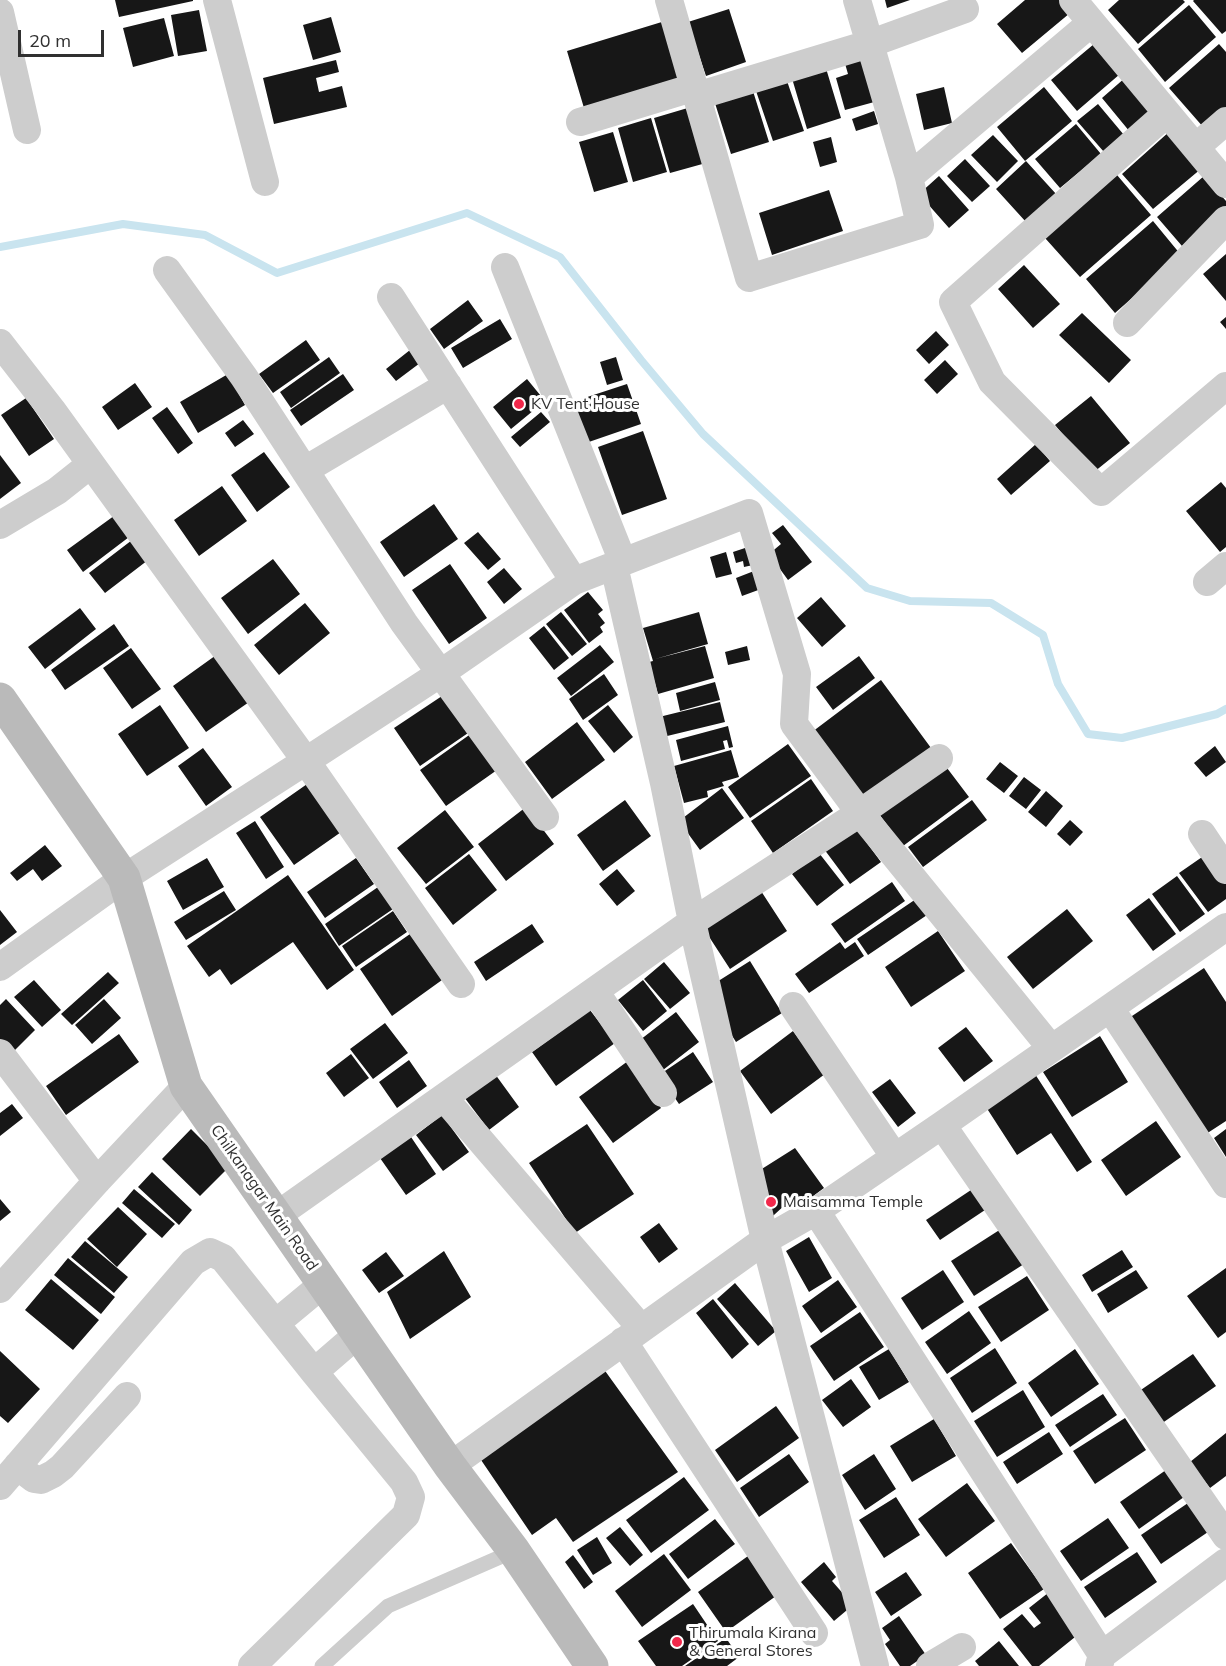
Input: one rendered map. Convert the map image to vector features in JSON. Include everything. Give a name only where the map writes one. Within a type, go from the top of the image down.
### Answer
[{"type":"main road","name":"Chilkanagar Main Road","points":[[0,699],[124,878],[186,1086],[450,1466],[514,1551],[592,1666]]},
{"type":"street","points":[[217,0],[265,182]]},
{"type":"street","points":[[669,0],[749,278],[920,225],[909,177],[857,0]]},
{"type":"street","points":[[1073,0],[1226,183]]},
{"type":"street","points":[[580,122],[869,44],[965,9]]},
{"type":"street","points":[[0,12],[27,130]]},
{"type":"street","points":[[909,177],[1091,23]]},
{"type":"street","points":[[1167,113],[953,302],[992,382],[1101,492],[1226,386]]},
{"type":"street","points":[[1196,147],[1226,121]]},
{"type":"street","points":[[1127,323],[1226,220]]},
{"type":"street","points":[[506,267],[619,564],[692,922],[765,1240],[874,1666]]},
{"type":"street","points":[[167,270],[244,377],[404,623],[545,817]]},
{"type":"street","points":[[391,297],[574,581]]},
{"type":"street","points":[[0,343],[52,410],[306,761],[461,984]]},
{"type":"street","points":[[305,470],[448,385]]},
{"type":"street","points":[[0,525],[57,491],[91,464]]},
{"type":"street","points":[[0,967],[124,878],[441,673],[574,581],[749,513],[797,674],[794,724],[860,813],[1051,1048]]},
{"type":"street","points":[[276,1216],[692,922],[860,813],[939,758]]},
{"type":"street","points":[[1202,834],[1226,870]]},
{"type":"street","points":[[450,1466],[765,1240],[816,1211],[1226,927]]},
{"type":"street","points":[[595,991],[663,1093]]},
{"type":"street","points":[[792,1006],[894,1156]]},
{"type":"street","points":[[1110,1008],[1226,1184]]},
{"type":"street","points":[[0,1053],[97,1180]]},
{"type":"street","points":[[0,1289],[97,1180],[186,1086]]},
{"type":"street","points":[[444,1099],[632,1334],[814,1633]]},
{"type":"street","points":[[942,1125],[1226,1536]]},
{"type":"street","points":[[816,1211],[1100,1661],[1226,1562]]},
{"type":"street","points":[[8,1476],[193,1262],[210,1252],[223,1258],[404,1482],[411,1497],[406,1515],[252,1666]]},
{"type":"street","points":[[276,1323],[323,1284]]},
{"type":"street","points":[[314,1372],[358,1334]]},
{"type":"street","points":[[8,1476],[42,1480],[53,1474],[127,1396]]},
{"type":"street","points":[[930,1666],[962,1647]]},
{"type":"lane","points":[[322,1666],[388,1606],[514,1551]]},
{"type":"building","points":[[115,0],[193,0],[193,1],[119,17]]},
{"type":"building","points":[[885,0],[910,0],[887,8]]},
{"type":"building","points":[[1025,0],[1059,0],[1070,13],[1022,53],[997,24]]},
{"type":"building","points":[[1119,0],[1183,0],[1185,2],[1138,44],[1108,10]]},
{"type":"building","points":[[1194,0],[1226,0],[1226,31],[1222,34]]},
{"type":"building","points":[[1189,5],[1216,37],[1165,82],[1138,49]]},
{"type":"building","points":[[729,9],[746,62],[706,76],[688,22]]},
{"type":"building","points":[[199,10],[207,51],[178,56],[171,15]]},
{"type":"building","points":[[331,17],[341,52],[313,60],[303,25]]},
{"type":"building","points":[[164,18],[174,56],[133,67],[123,28]]},
{"type":"building","points":[[665,21],[681,78],[584,108],[567,51]]},
{"type":"building","points":[[1094,44],[1120,74],[1077,111],[1051,80]]},
{"type":"building","points":[[1219,44],[1226,52],[1226,109],[1204,128],[1169,88]]},
{"type":"building","points":[[865,54],[878,101],[845,110],[836,78],[848,74],[844,60]]},
{"type":"building","points":[[336,60],[339,72],[316,78],[319,92],[342,86],[347,107],[274,124],[263,78]]},
{"type":"building","points":[[825,65],[841,118],[807,129],[791,75]]},
{"type":"building","points":[[1126,77],[1154,111],[1130,132],[1102,98]]},
{"type":"building","points":[[786,78],[804,131],[773,141],[755,88]]},
{"type":"building","points":[[944,87],[952,123],[924,130],[916,94]]},
{"type":"building","points":[[1044,87],[1072,121],[1025,161],[997,127]]},
{"type":"building","points":[[752,88],[769,142],[731,154],[714,100]]},
{"type":"building","points":[[1098,104],[1124,135],[1104,152],[1077,121]]},
{"type":"building","points":[[691,107],[706,163],[670,173],[654,118]]},
{"type":"building","points":[[874,111],[878,124],[856,131],[852,119]]},
{"type":"building","points":[[651,118],[667,172],[633,182],[618,128]]},
{"type":"building","points":[[1076,124],[1101,154],[1060,188],[1035,159]]},
{"type":"building","points":[[1170,131],[1202,168],[1153,209],[1122,174]]},
{"type":"building","points":[[613,132],[628,182],[594,192],[579,142]]},
{"type":"building","points":[[993,135],[1018,161],[997,182],[971,155]]},
{"type":"building","points":[[831,137],[837,162],[820,167],[813,142]]},
{"type":"building","points":[[965,159],[990,186],[972,202],[947,176]]},
{"type":"building","points":[[1026,161],[1057,195],[1026,222],[996,189]]},
{"type":"building","points":[[1117,175],[1151,215],[1080,277],[1045,238]]},
{"type":"building","points":[[939,176],[969,210],[949,228],[919,194]]},
{"type":"building","points":[[1204,176],[1226,201],[1226,208],[1182,246],[1157,217]]},
{"type":"building","points":[[829,190],[843,231],[772,255],[759,213]]},
{"type":"building","points":[[1153,221],[1181,255],[1115,313],[1086,279]]},
{"type":"building","points":[[1226,254],[1226,301],[1203,274]]},
{"type":"building","points":[[1024,265],[1060,304],[1033,328],[998,289]]},
{"type":"building","points":[[468,300],[483,321],[444,349],[430,329]]},
{"type":"building","points":[[1082,313],[1131,360],[1109,383],[1059,335]]},
{"type":"building","points":[[1226,317],[1226,329],[1220,322]]},
{"type":"building","points":[[500,319],[512,339],[463,368],[451,348]]},
{"type":"building","points":[[936,331],[949,345],[929,364],[916,350]]},
{"type":"building","points":[[306,340],[320,360],[273,393],[259,374]]},
{"type":"building","points":[[410,350],[420,363],[396,381],[386,369]]},
{"type":"building","points":[[329,357],[340,373],[291,408],[280,392]]},
{"type":"building","points":[[616,357],[623,380],[607,385],[600,362]]},
{"type":"building","points":[[945,360],[958,374],[937,394],[924,380]]},
{"type":"building","points":[[228,374],[245,405],[198,433],[180,402]]},
{"type":"building","points":[[343,374],[354,390],[301,426],[290,410]]},
{"type":"building","name":"KV Tent House","points":[[527,379],[545,401],[511,429],[493,407]]},
{"type":"building","points":[[135,383],[152,407],[118,430],[102,407]]},
{"type":"building","points":[[627,384],[641,424],[583,444],[569,403]]},
{"type":"building","points":[[1091,396],[1130,443],[1094,472],[1055,425]]},
{"type":"building","points":[[26,398],[54,439],[29,456],[1,415]]},
{"type":"building","points":[[167,407],[193,443],[178,454],[152,418]]},
{"type":"building","points":[[541,412],[550,422],[520,447],[511,437]]},
{"type":"building","points":[[243,420],[254,434],[235,447],[225,433]]},
{"type":"building","points":[[643,431],[667,499],[622,515],[598,447]]},
{"type":"building","points":[[1036,444],[1050,461],[1011,495],[997,479]]},
{"type":"building","points":[[264,452],[290,487],[257,512],[231,475]]},
{"type":"building","points":[[0,455],[21,483],[0,499]]},
{"type":"building","points":[[1221,482],[1226,488],[1226,547],[1220,552],[1186,511]]},
{"type":"building","points":[[222,486],[247,521],[199,556],[174,520]]},
{"type":"building","points":[[434,504],[458,539],[404,577],[380,542]]},
{"type":"building","points":[[118,513],[133,534],[83,572],[67,550]]},
{"type":"building","points":[[783,525],[812,562],[788,580],[769,554],[781,544],[772,533]]},
{"type":"building","points":[[478,532],[501,559],[488,570],[464,543]]},
{"type":"building","points":[[136,537],[152,557],[105,593],[89,573]]},
{"type":"building","points":[[748,547],[753,565],[744,567],[743,561],[736,563],[733,552]]},
{"type":"building","points":[[726,552],[732,574],[716,578],[710,557]]},
{"type":"building","points":[[273,559],[300,594],[248,634],[221,598]]},
{"type":"building","points":[[450,564],[487,618],[449,644],[412,590]]},
{"type":"building","points":[[504,568],[522,589],[504,604],[487,582]]},
{"type":"building","points":[[754,571],[761,589],[742,596],[736,578]]},
{"type":"building","points":[[588,592],[603,610],[598,614],[605,623],[600,627],[603,632],[589,643],[564,610]]},
{"type":"building","points":[[821,597],[846,626],[822,647],[797,618]]},
{"type":"building","points":[[305,603],[330,633],[279,675],[254,645]]},
{"type":"building","points":[[80,608],[96,629],[45,669],[28,647]]},
{"type":"building","points":[[561,612],[587,644],[572,656],[546,624]]},
{"type":"building","points":[[699,612],[708,644],[655,659],[705,646],[714,678],[658,694],[649,662],[653,661],[643,628]]},
{"type":"building","points":[[114,624],[129,646],[65,690],[51,670]]},
{"type":"building","points":[[544,626],[569,658],[554,670],[529,638]]},
{"type":"building","points":[[600,645],[614,662],[571,696],[557,678]]},
{"type":"building","points":[[747,646],[750,660],[728,665],[725,652]]},
{"type":"building","points":[[131,648],[161,689],[132,709],[103,668]]},
{"type":"building","points":[[219,653],[252,700],[206,732],[173,686]]},
{"type":"building","points":[[859,656],[875,678],[833,710],[816,687]]},
{"type":"building","points":[[604,674],[618,695],[583,720],[569,699]]},
{"type":"building","points":[[881,680],[934,752],[865,803],[812,732]]},
{"type":"building","points":[[715,682],[720,700],[680,711],[676,693]]},
{"type":"building","points":[[445,694],[471,731],[420,766],[394,728]]},
{"type":"building","points":[[720,702],[725,722],[663,737],[659,717]]},
{"type":"building","points":[[160,705],[189,748],[147,776],[118,734]]},
{"type":"building","points":[[608,705],[633,737],[614,753],[588,721]]},
{"type":"building","points":[[577,722],[605,760],[552,799],[525,762]]},
{"type":"building","points":[[728,726],[733,747],[729,748],[727,740],[723,741],[725,749],[681,761],[676,740]]},
{"type":"building","points":[[472,733],[497,770],[446,806],[420,770]]},
{"type":"building","points":[[788,744],[811,776],[750,818],[728,787]]},
{"type":"building","points":[[1215,746],[1226,762],[1206,777],[1194,763]]},
{"type":"building","points":[[203,748],[232,787],[206,806],[178,766]]},
{"type":"building","points":[[731,750],[739,777],[722,782],[724,786],[707,791],[708,797],[684,803],[674,766]]},
{"type":"building","points":[[1000,762],[1018,776],[1004,793],[986,779]]},
{"type":"building","points":[[944,764],[969,797],[903,846],[879,814]]},
{"type":"building","points":[[1024,777],[1041,790],[1026,809],[1009,796]]},
{"type":"building","points":[[811,779],[833,811],[773,853],[751,821]]},
{"type":"building","points":[[310,782],[344,830],[294,865],[260,817]]},
{"type":"building","points":[[722,788],[744,818],[700,850],[679,821]]},
{"type":"building","points":[[1046,791],[1063,806],[1046,827],[1028,812]]},
{"type":"building","points":[[625,800],[651,836],[603,871],[577,835]]},
{"type":"building","points":[[972,800],[987,820],[923,867],[908,847]]},
{"type":"building","points":[[526,807],[554,844],[506,881],[478,844]]},
{"type":"building","points":[[445,810],[474,847],[426,884],[397,848]]},
{"type":"building","points":[[1070,820],[1083,832],[1070,846],[1057,834]]},
{"type":"building","points":[[255,821],[284,867],[266,879],[236,833]]},
{"type":"building","points":[[855,827],[881,862],[850,884],[824,849]]},
{"type":"building","points":[[45,845],[62,866],[42,881],[33,869],[17,881],[10,873]]},
{"type":"building","points":[[819,853],[844,885],[817,906],[792,874]]},
{"type":"building","points":[[469,854],[497,890],[453,925],[425,888]]},
{"type":"building","points":[[1205,855],[1226,884],[1226,899],[1208,912],[1179,873]]},
{"type":"building","points":[[207,858],[224,887],[183,910],[167,881]]},
{"type":"building","points":[[356,858],[374,884],[325,918],[307,892]]},
{"type":"building","points":[[617,869],[635,891],[617,906],[599,884]]},
{"type":"building","points":[[288,875],[354,970],[327,990],[293,942],[231,985],[220,969],[209,977],[187,946]]},
{"type":"building","points":[[1177,876],[1205,914],[1180,932],[1152,894]]},
{"type":"building","points":[[892,882],[905,901],[845,943],[831,924]]},
{"type":"building","points":[[378,887],[393,909],[339,946],[325,924]]},
{"type":"building","points":[[224,891],[236,910],[186,940],[174,922]]},
{"type":"building","points":[[761,891],[787,931],[730,969],[704,929]]},
{"type":"building","points":[[1149,898],[1176,934],[1153,951],[1126,915]]},
{"type":"building","points":[[916,899],[927,915],[868,955],[857,939]]},
{"type":"building","points":[[1067,909],[1093,941],[1033,989],[1007,957]]},
{"type":"building","points":[[0,910],[17,932],[0,945]]},
{"type":"building","points":[[393,911],[407,932],[356,967],[342,946]]},
{"type":"building","points":[[532,924],[544,942],[486,981],[474,962]]},
{"type":"building","points":[[938,931],[965,971],[911,1007],[885,967]]},
{"type":"building","points":[[410,934],[442,980],[392,1016],[360,969]]},
{"type":"building","points":[[840,942],[845,949],[855,942],[864,956],[809,993],[795,974]]},
{"type":"building","points":[[750,961],[782,1013],[736,1042],[715,1008],[712,985]]},
{"type":"building","points":[[664,962],[690,993],[670,1009],[644,979]]},
{"type":"building","points":[[1204,968],[1226,1002],[1226,1121],[1206,1134],[1129,1018]]},
{"type":"building","points":[[108,972],[119,983],[72,1025],[61,1014]]},
{"type":"building","points":[[34,980],[61,1010],[42,1027],[14,997]]},
{"type":"building","points":[[643,980],[667,1011],[643,1031],[618,1000]]},
{"type":"building","points":[[6,999],[35,1030],[12,1053],[0,1039],[0,1005]]},
{"type":"building","points":[[104,999],[121,1018],[92,1044],[75,1025]]},
{"type":"building","points":[[590,1010],[615,1043],[556,1086],[532,1052]]},
{"type":"building","points":[[676,1012],[699,1042],[663,1070],[640,1040]]},
{"type":"building","points":[[385,1023],[408,1053],[373,1079],[350,1049]]},
{"type":"building","points":[[966,1027],[993,1061],[964,1082],[938,1048]]},
{"type":"building","points":[[793,1031],[825,1074],[771,1114],[740,1071]]},
{"type":"building","points":[[119,1034],[139,1062],[66,1115],[46,1086]]},
{"type":"building","points":[[1100,1036],[1128,1082],[1072,1117],[1043,1072]]},
{"type":"building","points":[[693,1052],[713,1082],[679,1104],[659,1075]]},
{"type":"building","points":[[351,1054],[369,1078],[344,1097],[326,1073]]},
{"type":"building","points":[[409,1060],[427,1086],[397,1108],[379,1082]]},
{"type":"building","points":[[628,1061],[661,1108],[613,1143],[579,1097]]},
{"type":"building","points":[[495,1074],[519,1107],[489,1130],[464,1097]]},
{"type":"building","points":[[1035,1074],[1092,1162],[1077,1172],[1051,1133],[1017,1155],[986,1107]]},
{"type":"building","points":[[890,1079],[916,1113],[898,1127],[872,1092]]},
{"type":"building","points":[[12,1104],[23,1118],[0,1136],[0,1113]]},
{"type":"building","points":[[442,1115],[469,1152],[443,1171],[416,1135]]},
{"type":"building","points":[[1156,1121],[1181,1157],[1126,1196],[1101,1160]]},
{"type":"building","points":[[587,1124],[634,1194],[575,1233],[529,1163]]},
{"type":"building","points":[[191,1129],[229,1167],[200,1196],[162,1159]]},
{"type":"building","points":[[1226,1129],[1226,1157],[1214,1138]]},
{"type":"building","points":[[411,1137],[436,1174],[406,1195],[380,1158]]},
{"type":"building","points":[[795,1148],[824,1188],[793,1211],[786,1204],[763,1225],[757,1172]]},
{"type":"building","points":[[152,1172],[192,1210],[179,1225],[138,1187]]},
{"type":"building","points":[[977,1186],[991,1206],[940,1240],[926,1220]]},
{"type":"building","points":[[134,1189],[175,1224],[162,1238],[122,1203]]},
{"type":"building","points":[[0,1199],[11,1212],[0,1221]]},
{"type":"building","points":[[118,1207],[147,1234],[117,1267],[87,1239]]},
{"type":"building","points":[[659,1223],[678,1249],[659,1263],[640,1237]]},
{"type":"building","points":[[1001,1229],[1024,1264],[974,1296],[951,1261]]},
{"type":"building","points":[[809,1237],[832,1278],[809,1292],[786,1251]]},
{"type":"building","points":[[85,1241],[128,1277],[114,1293],[71,1257]]},
{"type":"building","points":[[1122,1250],[1133,1267],[1092,1292],[1082,1275]]},
{"type":"building","points":[[444,1251],[471,1297],[410,1339],[387,1292]]},
{"type":"building","points":[[386,1252],[404,1276],[379,1293],[362,1270]]},
{"type":"building","points":[[68,1258],[115,1297],[101,1314],[54,1275]]},
{"type":"building","points":[[1226,1268],[1226,1332],[1218,1338],[1187,1296]]},
{"type":"building","points":[[943,1270],[964,1302],[922,1330],[901,1298]]},
{"type":"building","points":[[1136,1270],[1148,1288],[1108,1313],[1097,1294]]},
{"type":"building","points":[[1027,1276],[1049,1310],[1001,1342],[978,1307]]},
{"type":"building","points":[[51,1279],[99,1320],[73,1350],[25,1310]]},
{"type":"building","points":[[838,1280],[857,1307],[821,1333],[802,1306]]},
{"type":"building","points":[[735,1283],[776,1331],[758,1346],[717,1299]]},
{"type":"building","points":[[713,1299],[749,1344],[732,1359],[696,1313]]},
{"type":"building","points":[[969,1311],[991,1343],[947,1374],[925,1342]]},
{"type":"building","points":[[860,1312],[884,1347],[834,1381],[810,1346]]},
{"type":"building","points":[[995,1348],[1017,1383],[972,1413],[950,1378]]},
{"type":"building","points":[[889,1349],[909,1382],[879,1400],[859,1367]]},
{"type":"building","points":[[1075,1349],[1099,1384],[1051,1417],[1028,1383]]},
{"type":"building","points":[[0,1351],[40,1389],[8,1423],[0,1416]]},
{"type":"building","points":[[1193,1354],[1216,1386],[1158,1426],[1135,1394]]},
{"type":"building","points":[[603,1368],[678,1472],[573,1542],[556,1518],[532,1535],[479,1457]]},
{"type":"building","points":[[851,1379],[871,1407],[843,1427],[822,1400]]},
{"type":"building","points":[[1023,1390],[1045,1427],[997,1457],[974,1421]]},
{"type":"building","points":[[1103,1394],[1117,1415],[1070,1447],[1055,1425]]},
{"type":"building","points":[[776,1406],[799,1438],[737,1482],[715,1450]]},
{"type":"building","points":[[1125,1418],[1146,1450],[1095,1484],[1073,1451]]},
{"type":"building","points":[[934,1419],[956,1456],[912,1482],[890,1446]]},
{"type":"building","points":[[1049,1432],[1063,1454],[1017,1484],[1003,1462]]},
{"type":"building","points":[[1226,1433],[1226,1476],[1210,1488],[1190,1462]]},
{"type":"building","points":[[789,1454],[809,1482],[759,1517],[740,1488]]},
{"type":"building","points":[[874,1454],[896,1489],[865,1510],[842,1475]]},
{"type":"building","points":[[1166,1470],[1184,1497],[1139,1529],[1120,1502]]},
{"type":"building","points":[[684,1477],[709,1510],[651,1553],[626,1520]]},
{"type":"building","points":[[967,1483],[995,1521],[946,1557],[918,1519]]},
{"type":"building","points":[[896,1497],[920,1535],[884,1558],[859,1520]]},
{"type":"building","points":[[1188,1503],[1208,1532],[1161,1564],[1141,1535]]},
{"type":"building","points":[[1108,1518],[1129,1548],[1081,1581],[1060,1551]]},
{"type":"building","points":[[715,1519],[735,1544],[688,1579],[669,1554]]},
{"type":"building","points":[[620,1527],[643,1555],[630,1566],[606,1538]]},
{"type":"building","points":[[597,1537],[612,1563],[593,1575],[577,1550]]},
{"type":"building","points":[[1011,1543],[1044,1589],[1000,1619],[968,1573]]},
{"type":"building","points":[[1137,1552],[1157,1582],[1105,1618],[1084,1587]]},
{"type":"building","points":[[664,1554],[691,1590],[642,1627],[615,1591]]},
{"type":"building","points":[[573,1555],[593,1582],[584,1589],[565,1562]]},
{"type":"building","points":[[748,1556],[776,1596],[726,1632],[698,1592]]},
{"type":"building","points":[[824,1562],[836,1577],[832,1581],[853,1605],[834,1621],[801,1582]]},
{"type":"building","points":[[906,1572],[922,1595],[891,1616],[875,1592]]},
{"type":"building","points":[[1048,1593],[1080,1633],[1039,1666],[1032,1666],[1003,1629],[1022,1614],[1034,1628],[1041,1623],[1029,1608]]},
{"type":"building","points":[[693,1604],[718,1641],[682,1666],[656,1666],[638,1641]]},
{"type":"building","points":[[899,1616],[926,1655],[910,1666],[900,1666],[885,1644],[890,1640],[882,1628]]},
{"type":"building","points":[[726,1638],[739,1657],[727,1666],[685,1666]]},
{"type":"building","points":[[999,1641],[1019,1666],[979,1666],[975,1661]]},
{"type":"waterway","points":[[0,247],[123,224],[205,235],[277,273],[467,213],[560,257],[703,434],[867,588],[910,601],[991,603],[1043,635],[1058,684],[1088,734],[1122,738],[1217,714],[1226,709]]},
{"type":"place","name":"KV Tent House","points":[[519,404]]},
{"type":"place","name":"Maisamma Temple","points":[[771,1202]]},
{"type":"place","name":"Thirumala Kirana & General Stores","points":[[677,1642]]}]
